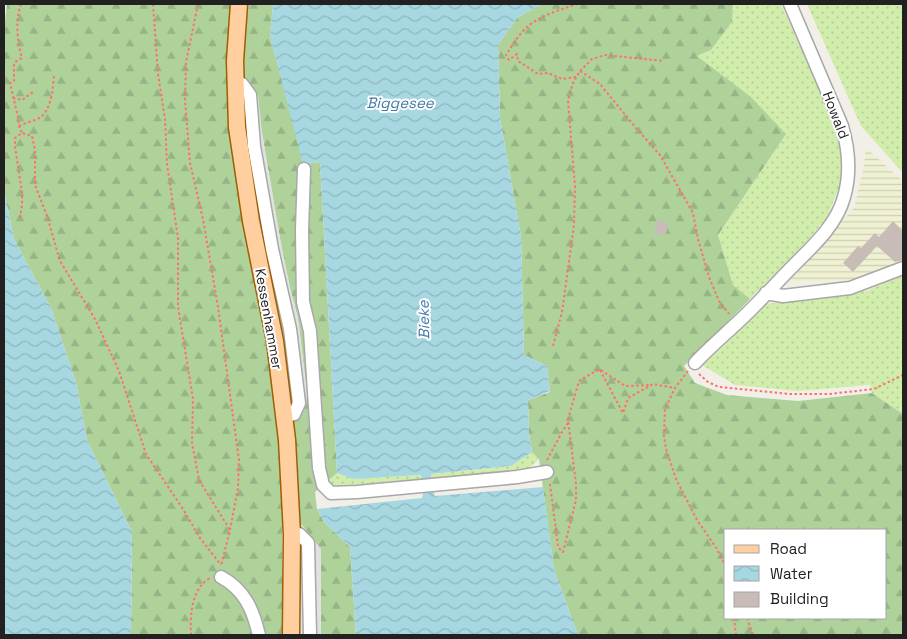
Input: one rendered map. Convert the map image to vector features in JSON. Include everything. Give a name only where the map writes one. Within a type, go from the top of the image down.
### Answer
[{"type":"main road","name":"Kessenhammer","points":[[239,4],[235,61],[237,127],[251,221],[275,341],[284,417],[292,534],[291,635]]},
{"type":"street","name":"Howald","points":[[695,363],[737,323],[822,235],[836,216],[844,198],[848,180],[849,161],[842,126],[790,4]]},
{"type":"street","points":[[235,82],[242,84],[250,95],[254,146],[272,250],[290,328],[299,403],[294,414],[284,417]]},
{"type":"street","points":[[304,169],[302,230],[303,302],[310,331],[319,468],[323,485],[331,493],[517,477],[547,472]]},
{"type":"street","points":[[766,293],[783,296],[850,288],[903,268]]},
{"type":"street","points":[[285,307],[303,302]]},
{"type":"street","points":[[292,534],[299,534],[308,543],[310,635]]},
{"type":"street","points":[[221,571],[247,601],[259,635]]},
{"type":"path","points":[[21,4],[17,30],[22,58],[15,62],[14,81],[10,82],[22,133]]},
{"type":"path","points":[[153,4],[158,74],[166,119],[167,164],[178,238],[178,307],[193,399],[192,443],[199,480],[230,530]]},
{"type":"path","points":[[191,635],[190,622],[194,599],[198,589],[204,582],[221,571],[238,488],[240,460],[217,297],[203,219],[190,163],[185,100],[186,62],[198,4]]},
{"type":"path","points":[[576,77],[562,79],[548,73],[538,74],[518,61],[517,54],[509,60],[506,56],[526,27],[545,15],[577,4]]},
{"type":"path","points":[[553,346],[562,312],[574,225],[575,187],[568,100],[572,83],[580,71],[592,59],[605,55],[663,61]]},
{"type":"path","points":[[580,71],[600,84],[660,155],[693,213],[709,277],[719,301],[737,323]]},
{"type":"path","points":[[19,126],[41,117],[48,107],[54,74]]},
{"type":"path","points":[[13,98],[22,100],[33,92]]},
{"type":"path","points":[[22,133],[32,136],[36,150],[35,185],[47,216],[60,261],[95,319],[119,370],[146,454],[221,571]]},
{"type":"path","points":[[20,218],[22,192],[15,147],[16,138],[22,133]]},
{"type":"path","points":[[695,363],[700,375],[708,382],[719,386],[790,394],[829,394],[874,389],[903,376]]},
{"type":"path","points":[[695,363],[675,388],[666,409],[664,436],[666,450],[676,478],[697,520],[724,563]]},
{"type":"path","points":[[599,369],[625,386],[653,384],[675,388]]},
{"type":"path","points":[[599,369],[623,413],[628,398],[653,384]]},
{"type":"path","points":[[568,423],[546,461],[552,489],[558,546],[563,552],[576,500],[576,484],[568,419],[578,381],[599,369]]},
{"type":"path","points":[[734,619],[736,635]]},
{"type":"path","points":[[747,619],[753,635]]},
{"type":"green space","points":[[7,4],[273,4],[270,36],[304,164],[320,162],[337,473],[315,492],[317,509],[324,522],[350,547],[356,635],[321,635],[297,524],[282,525],[282,635],[131,635],[132,532],[87,440],[76,382],[51,308],[14,239],[4,191],[4,29]],"holes":[[[258,95],[262,133],[281,244],[298,318],[307,394],[306,402],[292,423]]]},
{"type":"green space","points":[[542,4],[733,4],[732,22],[711,50],[697,56],[751,97],[786,134],[718,235],[733,285],[750,299],[684,366],[695,383],[727,395],[798,401],[872,393],[903,414],[903,635],[578,635],[554,569],[539,459],[532,452],[529,434],[528,400],[550,392],[547,366],[524,355],[521,237],[500,118],[498,45],[518,17]]},
{"type":"green space","points":[[733,4],[781,4],[839,133],[844,175],[827,217],[802,248],[750,299],[733,285],[718,235],[786,134],[697,56],[711,50],[732,22]]},
{"type":"green space","points":[[807,4],[903,4],[903,173],[861,126]]},
{"type":"green space","points":[[866,148],[903,181],[903,266],[871,279],[787,283],[854,208],[864,167]]},
{"type":"green space","points":[[903,275],[903,414],[872,393],[870,385],[797,391],[735,385],[702,365],[730,340],[765,304],[866,291]]},
{"type":"green space","points":[[532,452],[539,459],[524,471],[431,481],[431,474],[511,466]]},
{"type":"green space","points":[[337,473],[353,479],[421,475],[422,481],[333,490],[328,481]]},
{"type":"shaded area","points":[[240,74],[258,95],[262,133],[281,244],[298,318],[307,394],[306,401],[293,424],[250,177]]},
{"type":"shaded area","points":[[297,524],[302,525],[321,549],[321,635],[297,635]]},
{"type":"water","name":"Biggesee","points":[[273,4],[542,4],[518,17],[498,45],[500,118],[521,237],[524,355],[547,366],[550,391],[528,400],[529,434],[532,452],[511,466],[431,474],[431,480],[435,496],[543,487],[554,569],[578,635],[356,635],[350,547],[324,522],[317,509],[422,498],[424,490],[421,475],[353,479],[337,473],[320,162],[303,164],[270,36]]},
{"type":"water","points":[[4,191],[14,239],[51,308],[76,382],[87,440],[132,532],[131,635],[4,635]]},
{"type":"building","points":[[657,220],[669,223],[665,236],[654,233]]},
{"type":"building","points":[[893,221],[903,231],[903,260],[895,262],[877,246],[853,272],[843,263],[858,246],[861,248],[875,233],[879,237]]},
{"type":"water label","name":"Bieke","points":[[424,320]]}]
